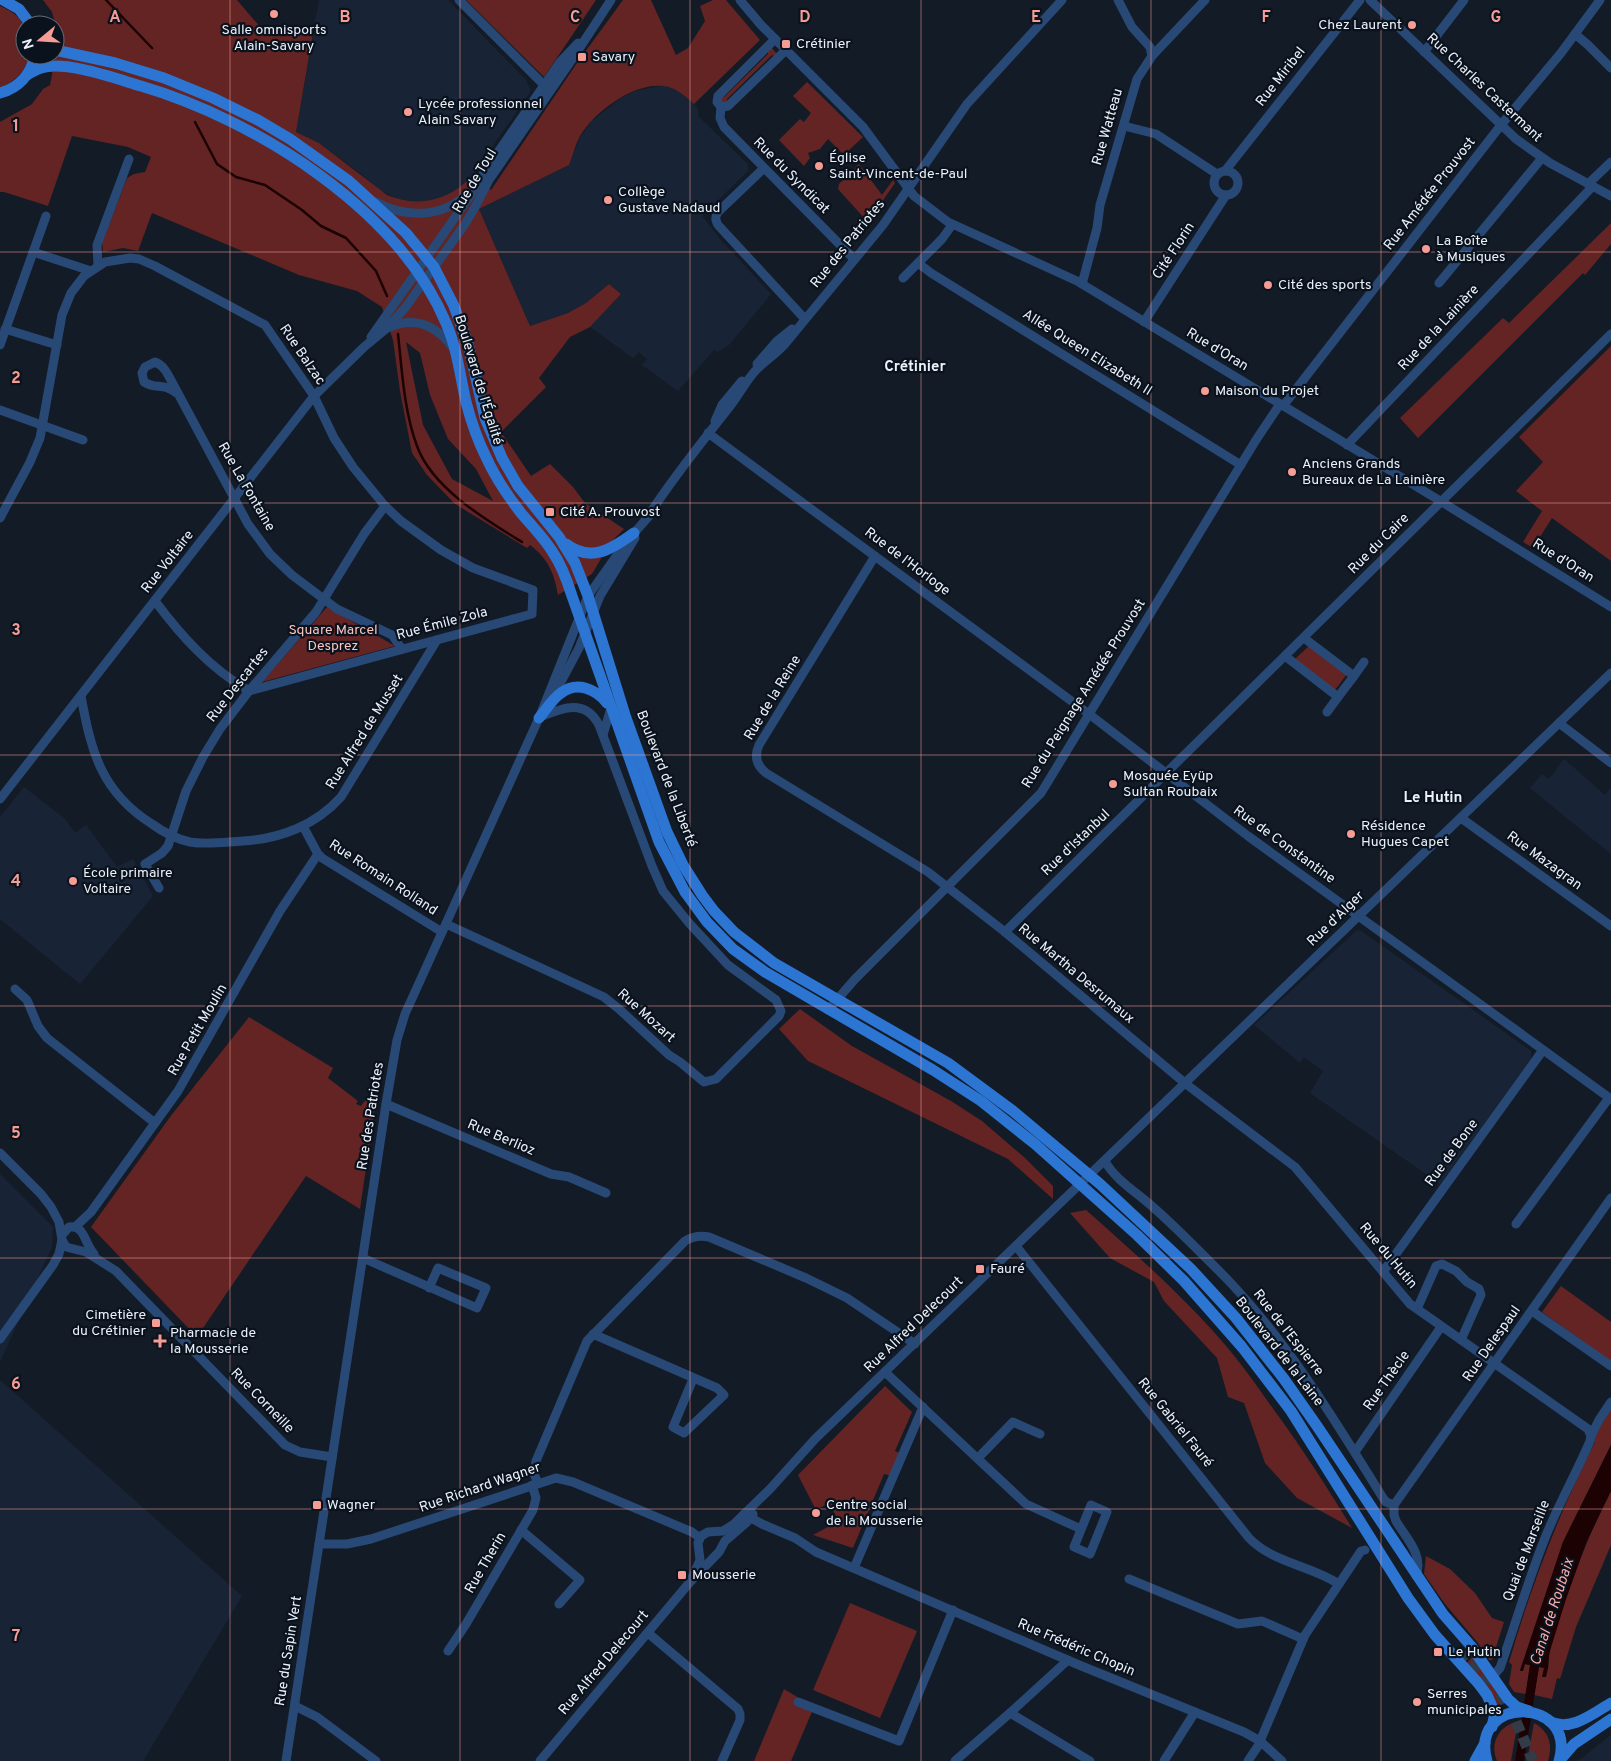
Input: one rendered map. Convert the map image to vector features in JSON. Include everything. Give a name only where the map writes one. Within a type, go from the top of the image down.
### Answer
[{"type":"main road","points":[[3,0],[19,9]]},
{"type":"main road","points":[[11,0],[24,15]]},
{"type":"main road","name":"Boulevard de l'Égalité","points":[[65,52],[115,63],[164,78],[237,110],[297,144],[339,173],[394,221],[434,267],[448,293],[464,329],[483,410],[500,453],[522,492],[563,542],[577,568],[592,612]]},
{"type":"main road","name":"Boulevard de l'Égalité","points":[[1,94],[16,86],[26,75],[30,65]]},
{"type":"main road","name":"Boulevard de l'Égalité","points":[[26,75],[48,66],[79,69],[150,89],[212,113],[300,162],[336,188],[381,228],[405,254],[446,322],[457,356],[470,415],[483,451],[498,481],[511,501],[556,556],[585,633]]},
{"type":"main road","points":[[563,542],[579,552],[594,553],[613,547],[634,533]]},
{"type":"main road","name":"Boulevard de la Liberté","points":[[592,612],[625,715],[675,850],[692,880],[714,911],[746,943],[774,963],[948,1063]]},
{"type":"main road","name":"Boulevard de la Liberté","points":[[585,633],[665,856],[695,907],[720,936],[751,963],[932,1070]]},
{"type":"main road","points":[[539,718],[559,694],[579,687],[588,688],[598,694],[611,708]]},
{"type":"main road","name":"Boulevard de la Laine","points":[[948,1063],[1021,1117],[1089,1176],[1171,1250],[1222,1303],[1262,1350],[1317,1426],[1416,1576],[1443,1614],[1471,1646],[1508,1699],[1517,1709],[1534,1713],[1549,1721]]},
{"type":"main road","name":"Boulevard de la Laine","points":[[932,1070],[987,1106],[1035,1144],[1161,1258],[1200,1297],[1266,1376],[1301,1425],[1408,1598],[1435,1635],[1487,1695],[1495,1713],[1492,1727]]},
{"type":"main road","points":[[1301,1425],[1416,1598],[1435,1624],[1462,1649],[1418,1590],[1331,1452],[1317,1426]]},
{"type":"main road","points":[[1549,1721],[1556,1725],[1570,1725],[1611,1703]]},
{"type":"main road","points":[[1475,1761],[1492,1727],[1503,1717],[1517,1709]]},
{"type":"main road","points":[[1559,1761],[1574,1744],[1611,1719]]},
{"type":"main road","points":[[1549,1721],[1559,1739],[1561,1750],[1559,1761]]},
{"type":"main road","points":[[1486,1741],[1487,1761]]},
{"type":"street","points":[[459,0],[547,88]]},
{"type":"street","name":"Rue de Toul","points":[[426,257],[610,0]]},
{"type":"street","name":"Rue d'Oran","points":[[740,0],[775,39],[866,131],[919,201],[952,225],[1082,284],[1442,502],[1611,607]]},
{"type":"street","name":"Rue des Patriotes","points":[[539,718],[563,679],[600,596],[650,515],[708,432],[734,402],[751,376],[775,355],[883,225],[967,104],[1062,0]]},
{"type":"street","points":[[1118,0],[1132,27],[1150,47],[1152,56]]},
{"type":"street","name":"Rue Watteau","points":[[1082,284],[1097,228],[1100,205],[1137,79],[1152,56],[1205,0]]},
{"type":"street","name":"Rue Miribel","points":[[1221,173],[1360,0]]},
{"type":"street","name":"Rue Charles Castermant","points":[[1370,0],[1516,140],[1562,170],[1611,196]]},
{"type":"street","name":"Rue Amédée Prouvost","points":[[1281,405],[1600,0]]},
{"type":"street","points":[[1424,52],[1463,1]]},
{"type":"street","points":[[1575,34],[1611,68]]},
{"type":"street","points":[[775,39],[718,96],[717,102],[721,107],[728,106],[786,50]]},
{"type":"street","name":"Rue de Toul","points":[[434,267],[470,216],[488,180],[547,88]]},
{"type":"street","name":"Rue du Syndicat","points":[[721,107],[720,118],[724,127],[854,259]]},
{"type":"street","points":[[1124,126],[1156,134],[1221,173],[1233,173],[1237,177],[1238,182],[1234,192],[1226,195],[1220,194],[1214,187],[1214,181],[1221,173]]},
{"type":"street","points":[[1439,283],[1542,158]]},
{"type":"street","points":[[33,252],[94,268],[97,245],[130,159]]},
{"type":"street","name":"Rue de la Lainière","points":[[1347,445],[1611,162]]},
{"type":"street","points":[[764,168],[718,212],[716,220],[718,225],[804,318]]},
{"type":"street","name":"Rue de Toul","points":[[367,196],[396,211],[419,214],[432,213],[443,210],[460,201],[478,182]]},
{"type":"street","name":"Cité Florin","points":[[1144,322],[1226,195]]},
{"type":"street","points":[[0,345],[46,216]]},
{"type":"street","points":[[902,278],[942,239],[952,225]]},
{"type":"street","name":"Rue Voltaire","points":[[0,799],[314,396],[364,347],[388,328],[405,308],[420,276],[426,257]]},
{"type":"street","name":"Rue Balzac","points":[[0,518],[30,462],[44,426],[62,315],[67,300],[78,282],[94,268],[121,258],[139,259],[260,321],[314,396],[334,438],[348,460],[385,506],[414,531],[459,561],[488,575],[533,590]]},
{"type":"street","name":"Allée Queen Elizabeth II","points":[[918,263],[1241,464]]},
{"type":"street","name":"Rue Voltaire","points":[[364,347],[420,276],[434,267]]},
{"type":"street","points":[[388,328],[407,322],[420,322],[442,335],[457,356]]},
{"type":"street","points":[[5,329],[57,345]]},
{"type":"street","name":"Rue du Caire","points":[[1166,774],[1611,334]]},
{"type":"street","name":"Rue La Fontaine","points":[[178,394],[234,499],[256,536],[270,554],[292,575],[337,610],[392,635],[402,650]]},
{"type":"street","name":"Rue du Peignage Amédée Prouvost","points":[[828,1010],[1039,795],[1241,464],[1281,405]]},
{"type":"street","points":[[0,410],[83,440]]},
{"type":"street","name":"Rue de l'Horloge","points":[[708,432],[1090,714]]},
{"type":"street","name":"Rue Descartes","points":[[159,888],[145,864],[165,850],[172,836],[181,803],[203,757],[220,729],[249,691],[318,614],[324,600],[364,534],[385,506]]},
{"type":"street","name":"Rue des Patriotes","points":[[319,1544],[386,1104],[402,1023],[539,718],[588,596],[634,533],[650,515]]},
{"type":"street","name":"Rue de la Reine","points":[[875,556],[759,745],[756,754],[757,760],[759,766],[766,773],[928,872],[948,887]]},
{"type":"street","name":"Rue Émile Zola","points":[[249,691],[532,614],[533,590]]},
{"type":"street","points":[[155,601],[178,632],[204,657],[218,670],[249,691]]},
{"type":"street","points":[[579,616],[585,617],[592,612]]},
{"type":"street","points":[[1304,638],[1354,676]]},
{"type":"street","name":"Rue Alfred de Musset","points":[[303,826],[326,812],[341,798],[437,640]]},
{"type":"street","points":[[1285,656],[1338,697]]},
{"type":"street","points":[[1327,712],[1364,662]]},
{"type":"street","name":"Rue d'Alger","points":[[1080,1184],[1611,673]]},
{"type":"street","points":[[81,696],[91,746],[100,767],[114,790],[134,812],[172,836],[196,843],[253,840],[277,836],[303,826]]},
{"type":"street","points":[[539,718],[569,707],[580,708],[594,716],[603,735]]},
{"type":"street","points":[[603,735],[611,708]]},
{"type":"street","name":"Rue de Constantine","points":[[1090,714],[1248,836],[1610,1098]]},
{"type":"street","points":[[1559,724],[1611,764]]},
{"type":"street","name":"Rue Mozart","points":[[444,928],[505,950],[526,962],[604,997],[668,1055],[680,1062],[704,1082],[716,1079],[778,1016],[781,1010],[776,1000],[728,965],[689,923],[663,891],[603,735]]},
{"type":"street","name":"Rue d'Istanbul","points":[[1005,932],[1166,774]]},
{"type":"street","name":"Rue Mazagran","points":[[1461,818],[1611,926]]},
{"type":"street","name":"Rue Romain Rolland","points":[[303,826],[318,854],[328,862],[444,928]]},
{"type":"street","name":"Rue Petit Moulin","points":[[74,1227],[91,1212],[185,1080],[280,911],[318,854]]},
{"type":"street","name":"Rue Martha Desrumaux","points":[[948,887],[1005,932],[1186,1084]]},
{"type":"street","points":[[15,989],[26,1000],[44,1035],[155,1123]]},
{"type":"street","name":"Rue de Bone","points":[[1383,1272],[1543,1050]]},
{"type":"street","name":"Rue du Hutin","points":[[1186,1084],[1299,1171],[1405,1299],[1441,1327],[1586,1428],[1590,1436]]},
{"type":"street","points":[[1516,1224],[1610,1098]]},
{"type":"street","name":"Rue Berlioz","points":[[386,1104],[551,1174],[569,1177],[606,1193]]},
{"type":"street","points":[[0,1153],[41,1194],[59,1222],[66,1247],[74,1249]]},
{"type":"street","name":"Rue de l'Espierre","points":[[1105,1160],[1110,1170],[1154,1208],[1226,1278],[1251,1307],[1303,1374],[1383,1498],[1386,1502],[1394,1505]]},
{"type":"street","name":"Rue Alfred Delecourt","points":[[540,1761],[690,1582],[815,1439],[1080,1184]]},
{"type":"street","name":"Rue Delespaul","points":[[1394,1505],[1611,1198]]},
{"type":"street","points":[[0,1339],[54,1266],[82,1244],[84,1236],[80,1229],[74,1227],[51,1207]]},
{"type":"street","name":"Rue Petit Moulin","points":[[84,1236],[91,1212]]},
{"type":"street","points":[[54,1266],[66,1229],[74,1227]]},
{"type":"street","name":"Rue Corneille","points":[[84,1236],[90,1249],[99,1259],[124,1279],[285,1445],[300,1452],[332,1457]]},
{"type":"street","name":"Rue Therin","points":[[448,1651],[466,1624],[535,1505],[534,1474],[536,1461],[583,1350],[593,1334],[685,1241],[695,1236],[703,1236],[806,1278],[866,1309],[915,1344]]},
{"type":"street","name":"Rue Gabriel Fauré","points":[[1016,1246],[1249,1538],[1270,1554],[1329,1578],[1339,1584]]},
{"type":"street","name":"Rue Corneille","points":[[74,1249],[86,1252],[99,1259]]},
{"type":"street","points":[[363,1258],[429,1288],[477,1308],[486,1288],[438,1268],[429,1288]]},
{"type":"street","points":[[1417,1309],[1436,1266],[1442,1264],[1454,1270],[1469,1284],[1479,1289],[1481,1295],[1460,1340]]},
{"type":"street","points":[[1532,1311],[1611,1366]]},
{"type":"street","name":"Rue Thècle","points":[[1355,1452],[1441,1327]]},
{"type":"street","points":[[593,1334],[664,1364],[692,1379],[717,1388],[724,1395],[684,1433],[673,1427],[692,1379]]},
{"type":"street","points":[[885,1372],[1030,1507],[1081,1529]]},
{"type":"street","name":"Quai de Marseille","points":[[1492,1677],[1500,1668],[1545,1537],[1588,1446],[1590,1436],[1611,1402]]},
{"type":"street","points":[[854,1568],[923,1407]]},
{"type":"street","points":[[978,1458],[1013,1422],[1040,1434]]},
{"type":"street","name":"Rue Richard Wagner","points":[[319,1544],[347,1544],[371,1539],[556,1478],[573,1482],[692,1532],[700,1538]]},
{"type":"street","points":[[1091,1505],[1108,1512],[1090,1554],[1074,1547],[1081,1529],[1091,1505]]},
{"type":"street","points":[[1394,1505],[1394,1518],[1418,1557],[1420,1567],[1416,1576]]},
{"type":"street","name":"Rue Alfred Delecourt","points":[[714,1533],[728,1528],[747,1516]]},
{"type":"street","name":"Rue Frédéric Chopin","points":[[747,1516],[795,1538],[816,1552],[1068,1660],[1244,1732],[1260,1741],[1282,1761]]},
{"type":"street","points":[[521,1530],[580,1580],[559,1604]]},
{"type":"street","points":[[706,1533],[714,1533],[721,1539],[719,1551],[706,1555],[700,1549],[698,1543],[700,1538],[706,1533]]},
{"type":"street","name":"Rue du Sapin Vert","points":[[286,1761],[319,1544]]},
{"type":"street","name":"Rue Alfred Delecourt","points":[[690,1582],[700,1560],[700,1549]]},
{"type":"street","points":[[1248,1761],[1260,1741],[1303,1639],[1361,1551],[1365,1550]]},
{"type":"street","points":[[1129,1579],[1238,1624],[1262,1621],[1303,1639]]},
{"type":"street","points":[[798,1702],[899,1741],[953,1610]]},
{"type":"street","points":[[648,1633],[738,1710],[740,1720],[722,1761]]},
{"type":"street","points":[[955,1761],[1068,1660]]},
{"type":"street","points":[[295,1706],[317,1717],[376,1761]]},
{"type":"street","points":[[1164,1761],[1195,1712]]},
{"type":"street","points":[[1010,1713],[1090,1761]]},
{"type":"shaded area","name":"Lycée professionnel Alain Savary","points":[[319,0],[448,0],[526,80],[531,91],[472,176],[450,195],[418,202],[397,199],[378,189],[319,143],[296,132]]},
{"type":"shaded area","name":"Collège Gustave Nadaud","points":[[665,85],[692,101],[698,109],[699,117],[748,164],[748,171],[702,216],[721,240],[771,294],[729,345],[718,352],[714,350],[678,391],[642,365],[647,359],[639,352],[633,358],[590,327],[621,294],[609,284],[586,303],[568,313],[530,326],[479,209],[569,165],[580,137],[592,121],[621,98],[635,91]]},
{"type":"shaded area","points":[[1564,759],[1605,795],[1611,787],[1611,854],[1530,788],[1542,774],[1549,779]]},
{"type":"shaded area","name":"École primaire Voltaire","points":[[24,787],[65,819],[75,833],[86,825],[117,867],[133,859],[153,896],[80,984],[0,919],[0,817]]},
{"type":"shaded area","points":[[1360,930],[1531,1051],[1531,1059],[1440,1184],[1310,1093],[1323,1071],[1304,1057],[1300,1063],[1254,1025],[1356,931]]},
{"type":"shaded area","points":[[0,1174],[53,1227],[52,1247],[0,1362]]},
{"type":"shaded area","points":[[0,1380],[242,1596],[143,1761],[0,1761]]},
{"type":"shaded area","points":[[1611,1735],[1611,1761],[1577,1761],[1582,1758]]},
{"type":"green space","points":[[43,0],[237,0],[267,35],[313,33],[296,132],[319,143],[387,195],[410,201],[421,201],[443,196],[463,185],[472,176],[491,190],[577,63],[623,0],[651,0],[676,55],[688,48],[705,21],[700,6],[713,0],[726,0],[760,40],[694,104],[676,90],[664,86],[652,86],[628,93],[595,117],[578,139],[569,165],[479,209],[530,326],[568,313],[586,303],[609,284],[621,294],[590,327],[570,337],[539,378],[546,387],[501,432],[531,476],[550,464],[573,487],[585,503],[624,529],[610,543],[592,574],[558,595],[549,567],[536,550],[530,545],[527,548],[455,504],[427,475],[412,453],[400,391],[393,340],[382,307],[357,291],[299,275],[152,213],[138,251],[123,248],[103,252],[102,243],[127,178],[134,174],[145,172],[151,157],[128,147],[72,136],[48,206],[0,192],[0,122],[32,104],[43,89],[50,85],[54,65],[65,65],[65,15],[53,15]],"holes":[[[406,342],[420,353],[430,395],[448,439],[476,469],[493,501],[452,479],[423,425]]]},
{"type":"green space","points":[[466,0],[596,0],[544,77]]},
{"type":"green space","points":[[0,6],[16,15],[15,65],[26,65],[19,75],[0,88]]},
{"type":"green space","points":[[771,47],[777,54],[772,55],[727,99],[725,104],[722,102],[720,97],[724,97],[768,54],[768,50]]},
{"type":"green space","points":[[807,82],[863,137],[844,155],[828,139],[820,149],[808,153],[810,158],[804,166],[779,140],[800,119],[804,122],[811,113],[793,96]]},
{"type":"green space","points":[[859,164],[882,195],[893,180],[895,183],[872,216],[869,215],[865,219],[838,189],[839,184]]},
{"type":"green space","points":[[1611,223],[1611,244],[1585,275],[1583,273],[1418,438],[1400,418],[1503,318],[1509,323]]},
{"type":"green space","points":[[1611,346],[1611,561],[1552,518],[1533,548],[1523,542],[1542,511],[1516,491],[1543,462],[1519,437]]},
{"type":"green space","name":"Square Marcel Desprez","points":[[327,607],[395,646],[262,682]]},
{"type":"green space","points":[[1310,645],[1347,674],[1335,690],[1294,660]]},
{"type":"green space","points":[[800,1009],[852,1046],[951,1101],[982,1121],[1025,1158],[1053,1186],[1053,1199],[1008,1159],[808,1061],[779,1029]]},
{"type":"green space","points":[[249,1017],[333,1068],[328,1078],[358,1101],[356,1104],[361,1106],[366,1099],[375,1107],[360,1209],[306,1176],[197,1337],[91,1227],[170,1117]]},
{"type":"green space","points":[[1086,1210],[1167,1284],[1230,1350],[1294,1439],[1352,1528],[1297,1498],[1265,1463],[1244,1403],[1228,1397],[1217,1358],[1164,1301],[1154,1282],[1110,1258],[1070,1213]]},
{"type":"green space","points":[[1561,1286],[1611,1322],[1611,1362],[1542,1312]]},
{"type":"green space","points":[[885,1386],[912,1412],[895,1451],[902,1454],[893,1476],[884,1474],[853,1548],[813,1535],[839,1521],[829,1503],[816,1510],[798,1475]]},
{"type":"green space","points":[[1611,1406],[1611,1445],[1563,1542],[1520,1670],[1525,1664],[1530,1665],[1526,1694],[1514,1692],[1509,1684],[1512,1665],[1509,1662],[1527,1606],[1558,1523],[1595,1442],[1593,1441]]},
{"type":"green space","points":[[1611,1491],[1611,1545],[1576,1627],[1560,1679],[1557,1678],[1552,1699],[1534,1695],[1539,1666],[1548,1668],[1553,1638],[1562,1609],[1588,1540]]},
{"type":"green space","points":[[1426,1556],[1450,1569],[1475,1593],[1492,1618],[1504,1622],[1492,1660],[1489,1660],[1424,1574]]},
{"type":"green space","points":[[850,1603],[917,1631],[880,1718],[813,1690]]},
{"type":"green space","points":[[1475,1654],[1506,1702],[1498,1705],[1465,1665]]},
{"type":"green space","points":[[784,1689],[814,1707],[791,1761],[754,1761]]},
{"type":"green space","points":[[1518,1721],[1511,1761],[1497,1761],[1494,1748],[1497,1736],[1511,1723]]},
{"type":"green space","points":[[1534,1723],[1543,1730],[1550,1744],[1548,1761],[1527,1761]]},
{"type":"water","name":"Canal de Roubaix","points":[[1611,1445],[1611,1491],[1586,1543],[1566,1599],[1549,1654],[1546,1677],[1542,1677],[1544,1668],[1539,1667],[1524,1761],[1515,1761],[1530,1665],[1525,1664],[1523,1671],[1520,1671],[1563,1542]]},
{"type":"waterway","points":[[106,0],[152,48]]},
{"type":"waterway","points":[[195,122],[217,164],[236,177],[265,185],[302,210],[321,226],[346,238],[376,271],[387,296]]},
{"type":"waterway","points":[[398,334],[409,419],[417,446],[424,461],[447,489],[462,502],[522,542]]},
{"type":"tunnel","points":[[1459,1652],[1480,1676],[1490,1692]]},
{"type":"tunnel","points":[[1500,1693],[1514,1717],[1533,1761]]},
{"type":"place","name":"Salle omnisports Alain-Savary","points":[[274,14]]},
{"type":"place","name":"Chez Laurent","points":[[1412,25]]},
{"type":"place","name":"Crétinier","points":[[786,44]]},
{"type":"place","name":"Savary","points":[[582,57]]},
{"type":"place","name":"Lycée professionnel Alain Savary","points":[[408,112]]},
{"type":"place","name":"Église Saint-Vincent-de-Paul","points":[[819,166]]},
{"type":"place","name":"Collège Gustave Nadaud","points":[[608,200]]},
{"type":"place","name":"La Boîte à Musiques","points":[[1426,249]]},
{"type":"place","name":"Cité des sports","points":[[1268,285]]},
{"type":"place","name":"Maison du Projet","points":[[1205,391]]},
{"type":"place","name":"Anciens Grands Bureaux de La Lainière","points":[[1292,472]]},
{"type":"place","name":"Cité A. Prouvost","points":[[550,512]]},
{"type":"place","name":"Mosquée Eyüp Sultan Roubaix","points":[[1113,784]]},
{"type":"place","name":"Résidence Hugues Capet","points":[[1351,834]]},
{"type":"place","name":"École primaire Voltaire","points":[[73,881]]},
{"type":"place","name":"Fauré","points":[[980,1269]]},
{"type":"place","name":"Cimetière du Crétinier","points":[[156,1323]]},
{"type":"place","name":"Pharmacie de la Mousserie","points":[[160,1341]]},
{"type":"place","name":"Wagner","points":[[317,1505]]},
{"type":"place","name":"Centre social de la Mousserie","points":[[816,1513]]},
{"type":"place","name":"Mousserie","points":[[682,1575]]},
{"type":"place","name":"Le Hutin","points":[[1438,1652]]},
{"type":"place","name":"Serres municipales","points":[[1417,1702]]},
{"type":"district","name":"Crétinier","points":[[915,367]]},
{"type":"district","name":"Le Hutin","points":[[1433,798]]}]
